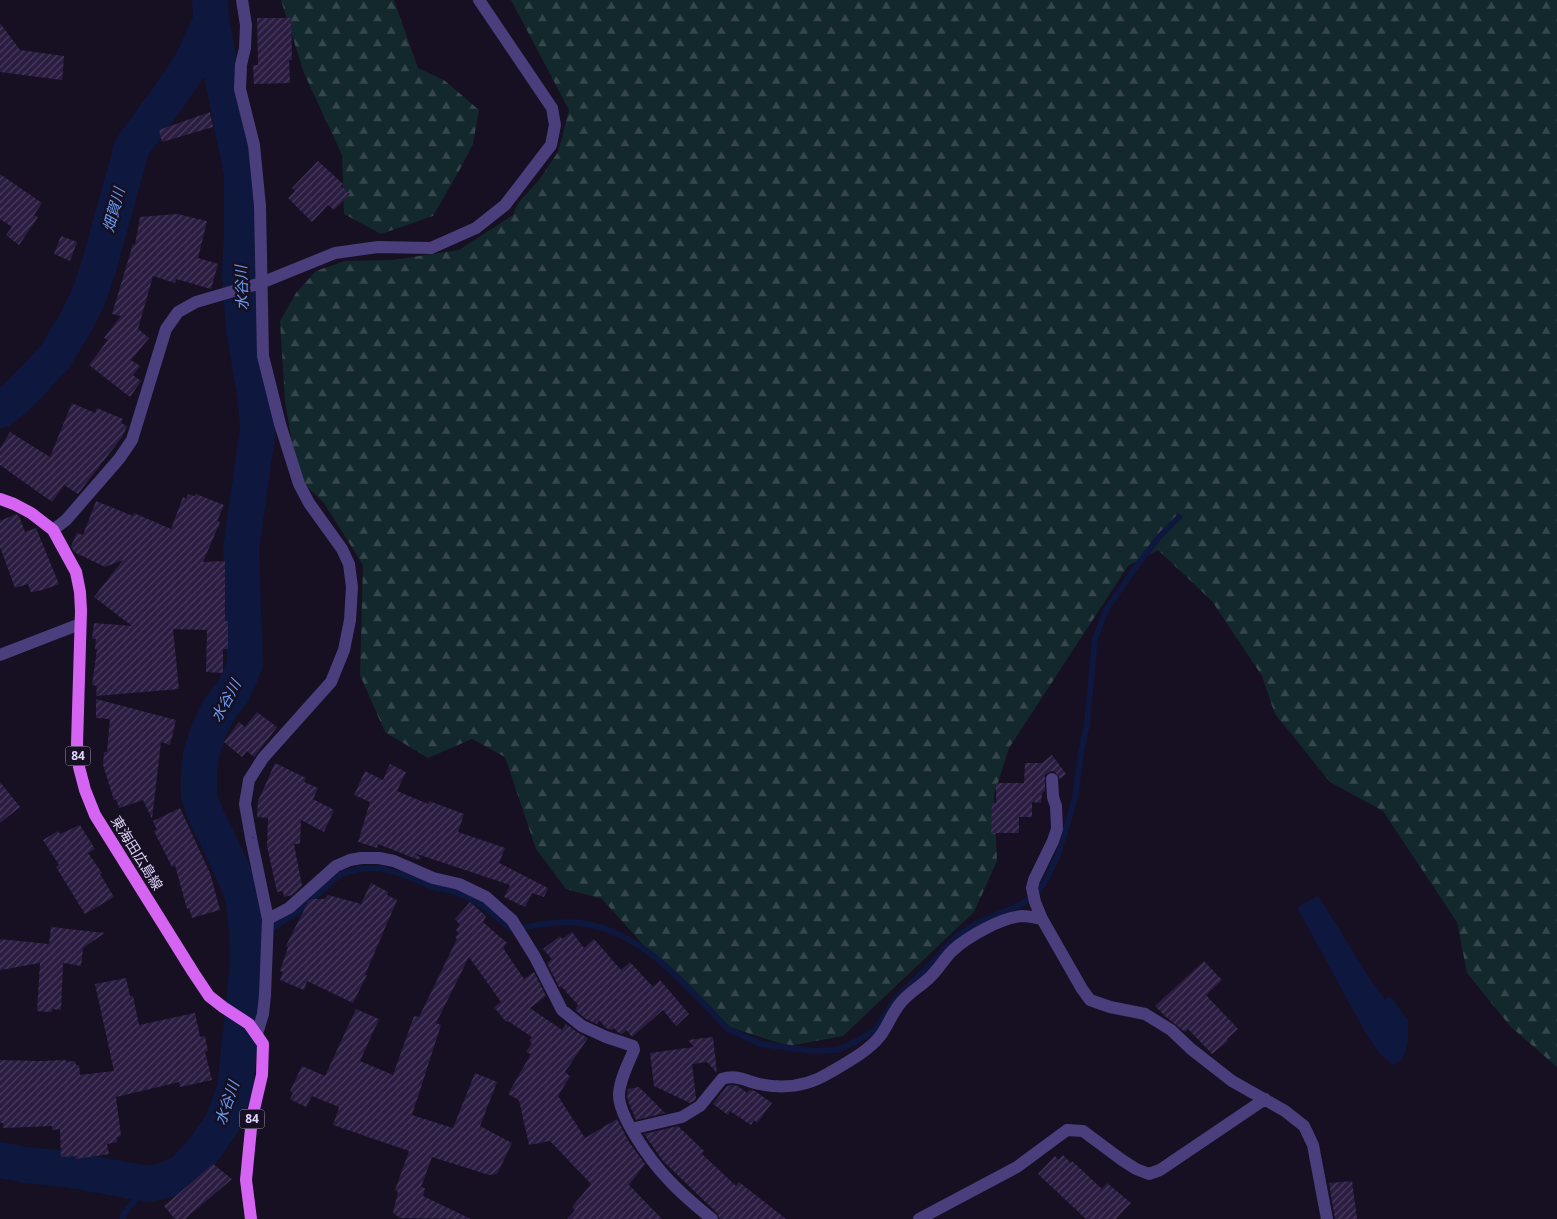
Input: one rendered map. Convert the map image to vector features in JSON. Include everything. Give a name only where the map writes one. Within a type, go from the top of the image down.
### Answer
[{"type":"main road","name":"東海田広島線","points":[[0,499],[31,513],[53,530],[76,572],[81,611],[77,744],[79,767],[85,790],[95,815],[210,996],[253,1029]]},
{"type":"main road","name":"84","points":[[252,1219],[246,1180],[252,1118],[264,1058],[263,1044],[253,1029]]},
{"type":"street","points":[[242,0],[246,25],[240,89],[255,154],[260,206],[263,356],[291,462],[299,484],[309,502],[342,549],[349,564],[352,587],[350,620],[344,650],[331,682],[263,758],[249,780],[245,804],[268,919],[263,1014],[253,1029]]},
{"type":"street","points":[[53,530],[66,520],[119,459],[132,440],[166,329],[178,312],[196,302],[261,283],[335,253],[378,247],[431,248],[476,228],[505,205],[551,145],[555,125],[552,108],[479,0]]},
{"type":"street","points":[[0,654],[80,624]]},
{"type":"street","points":[[1052,779],[1057,829],[1032,888],[1034,902],[1042,919],[1082,989],[1090,1000],[1110,1008],[1144,1014],[1171,1030],[1191,1049],[1232,1081],[1285,1111],[1304,1126],[1314,1146],[1327,1219]]},
{"type":"street","points":[[268,919],[289,908],[336,866],[350,860],[362,858],[379,858],[394,861],[433,878],[459,884],[486,897],[512,920],[535,957],[562,1010],[582,1026],[633,1046],[634,1050],[622,1077],[619,1094],[620,1108],[664,1176],[712,1219]]},
{"type":"street","points":[[632,1129],[682,1116],[700,1106],[722,1079],[728,1077],[737,1077],[760,1084],[782,1086],[796,1086],[814,1081],[844,1064],[881,1035],[907,994],[928,980],[952,951],[968,938],[994,924],[1022,916],[1042,919]]},
{"type":"street","points":[[919,1219],[1017,1167],[1067,1130],[1083,1131],[1122,1160],[1136,1169],[1149,1174],[1160,1170],[1265,1099]]},
{"type":"green space","points":[[281,0],[394,0],[418,68],[444,80],[479,110],[473,144],[433,216],[381,234],[344,214],[342,155],[304,73]]},
{"type":"green space","points":[[511,0],[1557,0],[1557,1067],[1511,1027],[1467,973],[1457,922],[1383,811],[1330,782],[1275,714],[1262,676],[1212,601],[1158,550],[1128,566],[1009,748],[994,795],[997,861],[974,912],[843,1036],[788,1046],[720,1024],[657,960],[602,899],[566,889],[536,849],[505,757],[472,739],[428,758],[385,732],[360,675],[363,565],[324,503],[302,482],[293,449],[285,401],[280,321],[296,293],[316,271],[345,261],[392,260],[459,250],[513,215],[518,203],[539,180],[558,152],[569,110]]},
{"type":"water","points":[[1318,896],[1376,987],[1385,999],[1390,996],[1408,1020],[1408,1042],[1403,1059],[1393,1065],[1379,1053],[1365,1032],[1298,909],[1299,906]]},
{"type":"building","points":[[257,18],[291,18],[292,60],[289,60],[290,83],[254,84],[253,65],[258,65]]},
{"type":"building","points":[[0,23],[20,50],[64,56],[62,80],[0,72]]},
{"type":"building","points":[[210,112],[213,127],[162,142],[159,130]]},
{"type":"building","points":[[318,161],[343,184],[341,186],[350,194],[334,210],[328,205],[312,222],[288,198],[295,191],[292,188]]},
{"type":"building","points":[[0,174],[42,203],[34,215],[38,217],[19,245],[6,235],[12,227],[0,219]]},
{"type":"building","points":[[177,214],[207,221],[198,258],[218,264],[211,289],[176,279],[175,283],[153,276],[138,329],[149,338],[131,360],[140,366],[133,375],[141,381],[130,397],[89,365],[108,340],[104,338],[121,316],[112,314],[133,244],[135,245],[140,217]]},
{"type":"building","points":[[61,236],[77,242],[70,261],[54,254]]},
{"type":"building","points":[[72,403],[95,413],[97,408],[123,419],[121,423],[127,426],[122,437],[78,494],[64,485],[52,502],[0,465],[0,449],[10,432],[50,457]]},
{"type":"building","points":[[188,494],[195,496],[196,494],[224,505],[217,521],[220,522],[203,562],[225,561],[225,621],[228,621],[228,649],[223,649],[223,673],[206,672],[207,630],[173,629],[179,689],[96,696],[97,686],[92,685],[97,649],[95,649],[96,639],[92,639],[94,623],[132,626],[94,597],[123,560],[105,567],[74,552],[71,546],[77,533],[83,535],[96,501],[133,516],[134,513],[171,529],[183,497],[186,499]]},
{"type":"building","points":[[16,514],[19,516],[25,532],[36,528],[59,584],[31,592],[28,584],[15,588],[0,547],[0,521]]},
{"type":"building","points":[[96,699],[176,720],[170,745],[161,742],[152,819],[143,800],[119,808],[116,799],[114,800],[103,765],[104,752],[107,752],[110,719],[96,718]]},
{"type":"building","points":[[257,712],[277,727],[254,757],[247,751],[242,757],[224,742],[239,722],[245,727]]},
{"type":"building","points":[[1052,755],[1066,774],[1060,779],[1055,772],[1051,771],[1045,775],[1045,791],[1042,793],[1041,803],[1032,802],[1032,817],[1019,817],[1019,833],[991,833],[992,803],[996,803],[996,783],[1024,783],[1025,763],[1042,763]]},
{"type":"building","points":[[275,763],[306,778],[304,782],[318,788],[313,799],[334,810],[324,832],[301,820],[300,844],[294,844],[302,886],[292,895],[284,897],[283,891],[277,892],[267,846],[268,818],[257,817],[258,801]]},
{"type":"building","points":[[390,764],[406,772],[397,791],[428,804],[429,801],[464,814],[458,832],[505,848],[499,863],[548,888],[544,897],[532,893],[525,907],[504,897],[510,885],[414,853],[421,858],[419,860],[378,844],[377,848],[358,842],[370,802],[354,795],[365,771],[383,780]]},
{"type":"building","points":[[0,782],[20,807],[0,823]]},
{"type":"building","points":[[180,808],[210,873],[220,910],[192,918],[189,908],[187,909],[175,865],[172,867],[154,831],[157,830],[153,821]]},
{"type":"building","points":[[80,825],[95,849],[88,853],[102,873],[100,874],[114,897],[85,914],[56,867],[59,865],[43,840],[58,831],[60,834]]},
{"type":"building","points":[[371,883],[388,892],[387,895],[397,900],[365,975],[367,975],[353,1003],[307,981],[304,990],[280,980],[283,972],[280,971],[288,947],[286,946],[308,902],[311,899],[325,899],[328,895],[361,904]]},
{"type":"building","points":[[470,902],[486,916],[483,922],[507,943],[503,948],[524,979],[534,972],[546,996],[530,1008],[562,1030],[566,1024],[588,1038],[565,1072],[570,1076],[558,1096],[585,1138],[617,1119],[629,1142],[645,1164],[629,1185],[662,1219],[567,1219],[575,1210],[572,1207],[591,1184],[550,1141],[529,1145],[519,1100],[508,1094],[531,1054],[526,1052],[532,1043],[529,1041],[532,1037],[508,1021],[506,1022],[494,1007],[501,1002],[469,957],[436,1023],[441,1025],[412,1115],[453,1128],[475,1073],[497,1082],[480,1126],[512,1143],[497,1174],[489,1175],[432,1157],[421,1187],[425,1188],[423,1196],[471,1219],[400,1218],[393,1213],[398,1192],[395,1190],[409,1151],[333,1125],[339,1107],[312,1096],[306,1107],[290,1099],[293,1093],[290,1091],[302,1066],[325,1076],[356,1009],[379,1019],[360,1061],[393,1075],[414,1016],[419,1017],[457,939],[455,937],[459,933],[456,930],[460,925],[455,919]]},
{"type":"building","points":[[51,927],[105,933],[83,948],[81,966],[63,963],[61,1010],[52,1009],[52,1012],[37,1011],[40,963],[0,970],[0,939],[49,944]]},
{"type":"building","points":[[572,932],[584,948],[594,939],[621,970],[630,962],[653,987],[660,980],[689,1014],[676,1026],[663,1010],[632,1037],[626,1030],[622,1034],[614,1028],[611,1030],[606,1028],[599,1020],[597,1024],[586,1019],[575,1010],[578,1005],[561,986],[559,987],[547,963],[552,959],[543,949],[560,936],[562,939]]},
{"type":"building","points":[[1204,961],[1222,980],[1206,995],[1238,1029],[1227,1039],[1228,1041],[1212,1054],[1188,1029],[1185,1032],[1155,1006]]},
{"type":"building","points":[[126,978],[130,996],[133,996],[139,1025],[195,1013],[200,1037],[205,1036],[208,1051],[205,1052],[212,1080],[180,1087],[179,1082],[116,1097],[121,1136],[117,1137],[117,1142],[107,1144],[109,1154],[76,1159],[76,1156],[61,1157],[60,1129],[52,1130],[52,1126],[3,1128],[3,1123],[0,1123],[0,1060],[75,1061],[76,1065],[79,1065],[80,1075],[114,1071],[95,984]]},
{"type":"building","points":[[713,1037],[717,1073],[707,1062],[692,1064],[695,1100],[690,1103],[654,1086],[650,1053],[694,1047],[688,1040]]},
{"type":"building","points":[[727,1086],[738,1086],[747,1093],[749,1090],[755,1091],[772,1103],[757,1123],[754,1120],[751,1125],[730,1111],[728,1115],[713,1104]]},
{"type":"building","points":[[639,1087],[665,1113],[636,1120],[627,1094],[628,1089]]},
{"type":"building","points":[[678,1126],[704,1151],[702,1154],[736,1186],[739,1182],[786,1219],[720,1219],[716,1212],[663,1161],[644,1134]]},
{"type":"building","points":[[1063,1155],[1102,1189],[1107,1183],[1131,1203],[1116,1219],[1086,1219],[1038,1174],[1055,1156],[1058,1160]]},
{"type":"building","points":[[213,1164],[232,1179],[185,1219],[175,1219],[164,1206]]},
{"type":"building","points":[[1352,1181],[1357,1219],[1335,1219],[1329,1183]]},
{"type":"waterway","name":"水谷川","points":[[0,1160],[66,1169],[148,1184],[166,1180],[183,1172],[202,1152],[222,1124],[235,1088],[248,965],[247,929],[243,895],[199,797],[199,776],[201,754],[209,730],[220,708],[233,692],[245,664],[241,549],[258,429],[256,400],[244,329],[240,276],[242,174],[211,21],[210,0]]},
{"type":"waterway","name":"畑賀川","points":[[0,410],[16,398],[55,357],[76,322],[88,298],[99,266],[132,147],[191,64],[211,21]]},
{"type":"waterway","points":[[247,944],[295,914],[341,874],[358,869],[381,868],[433,887],[453,891],[468,897],[483,906],[511,929],[569,922],[587,924],[608,930],[628,939],[665,965],[728,1029],[761,1044],[814,1051],[837,1050],[855,1042],[876,1029],[896,998],[956,937],[977,923],[1020,905],[1038,892],[1047,878],[1058,855],[1075,798],[1087,724],[1095,639],[1106,610],[1160,536],[1179,517]]},
{"type":"waterway","points":[[123,1219],[123,1215],[148,1184]]}]
